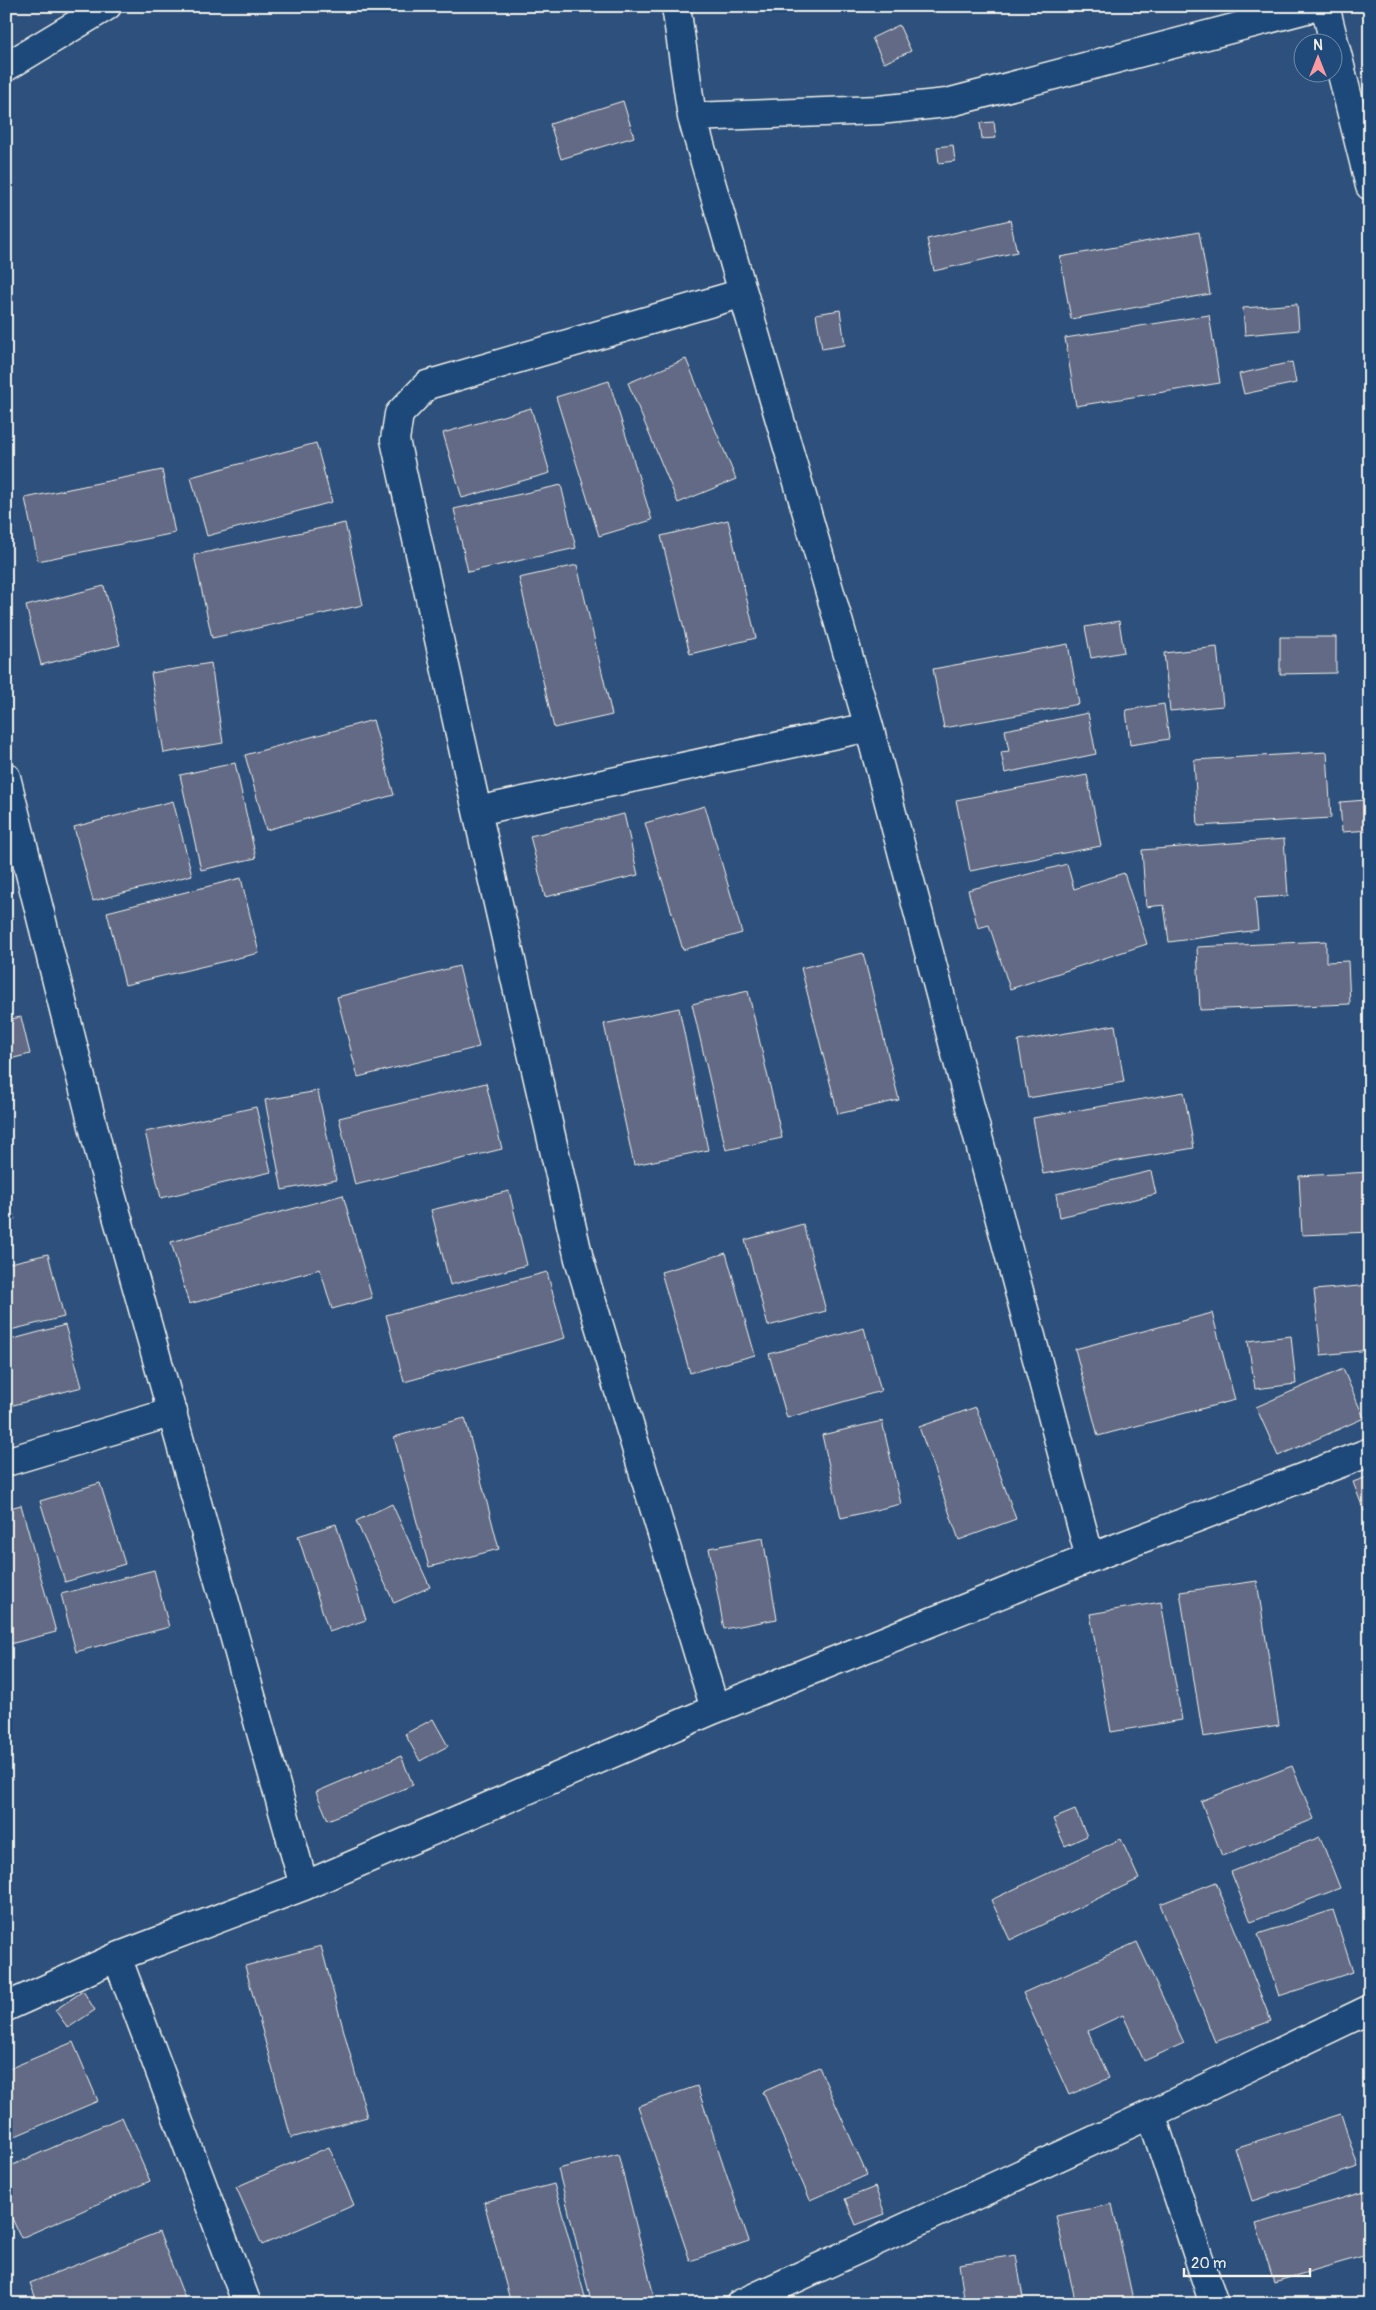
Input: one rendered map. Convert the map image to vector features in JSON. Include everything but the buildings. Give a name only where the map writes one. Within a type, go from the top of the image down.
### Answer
[{"type":"street","points":[[6,66],[107,6]]},
{"type":"street","points":[[676,6],[692,117],[870,726],[1090,1558]]},
{"type":"street","points":[[692,117],[879,110],[947,104],[1318,6]]},
{"type":"street","points":[[1324,6],[1370,186]]},
{"type":"street","points":[[715,1709],[579,1259],[395,440],[399,414],[427,385],[743,293]]},
{"type":"street","points":[[477,811],[870,726]]},
{"type":"street","points":[[6,777],[102,1162],[304,1886]]},
{"type":"street","points":[[6,1462],[172,1412]]},
{"type":"street","points":[[6,2007],[117,1957],[304,1886],[715,1709],[1090,1558],[1370,1452]]},
{"type":"street","points":[[117,1957],[247,2304]]},
{"type":"street","points":[[740,2304],[1151,2114],[1370,2009]]},
{"type":"street","points":[[1151,2114],[1214,2304]]}]
